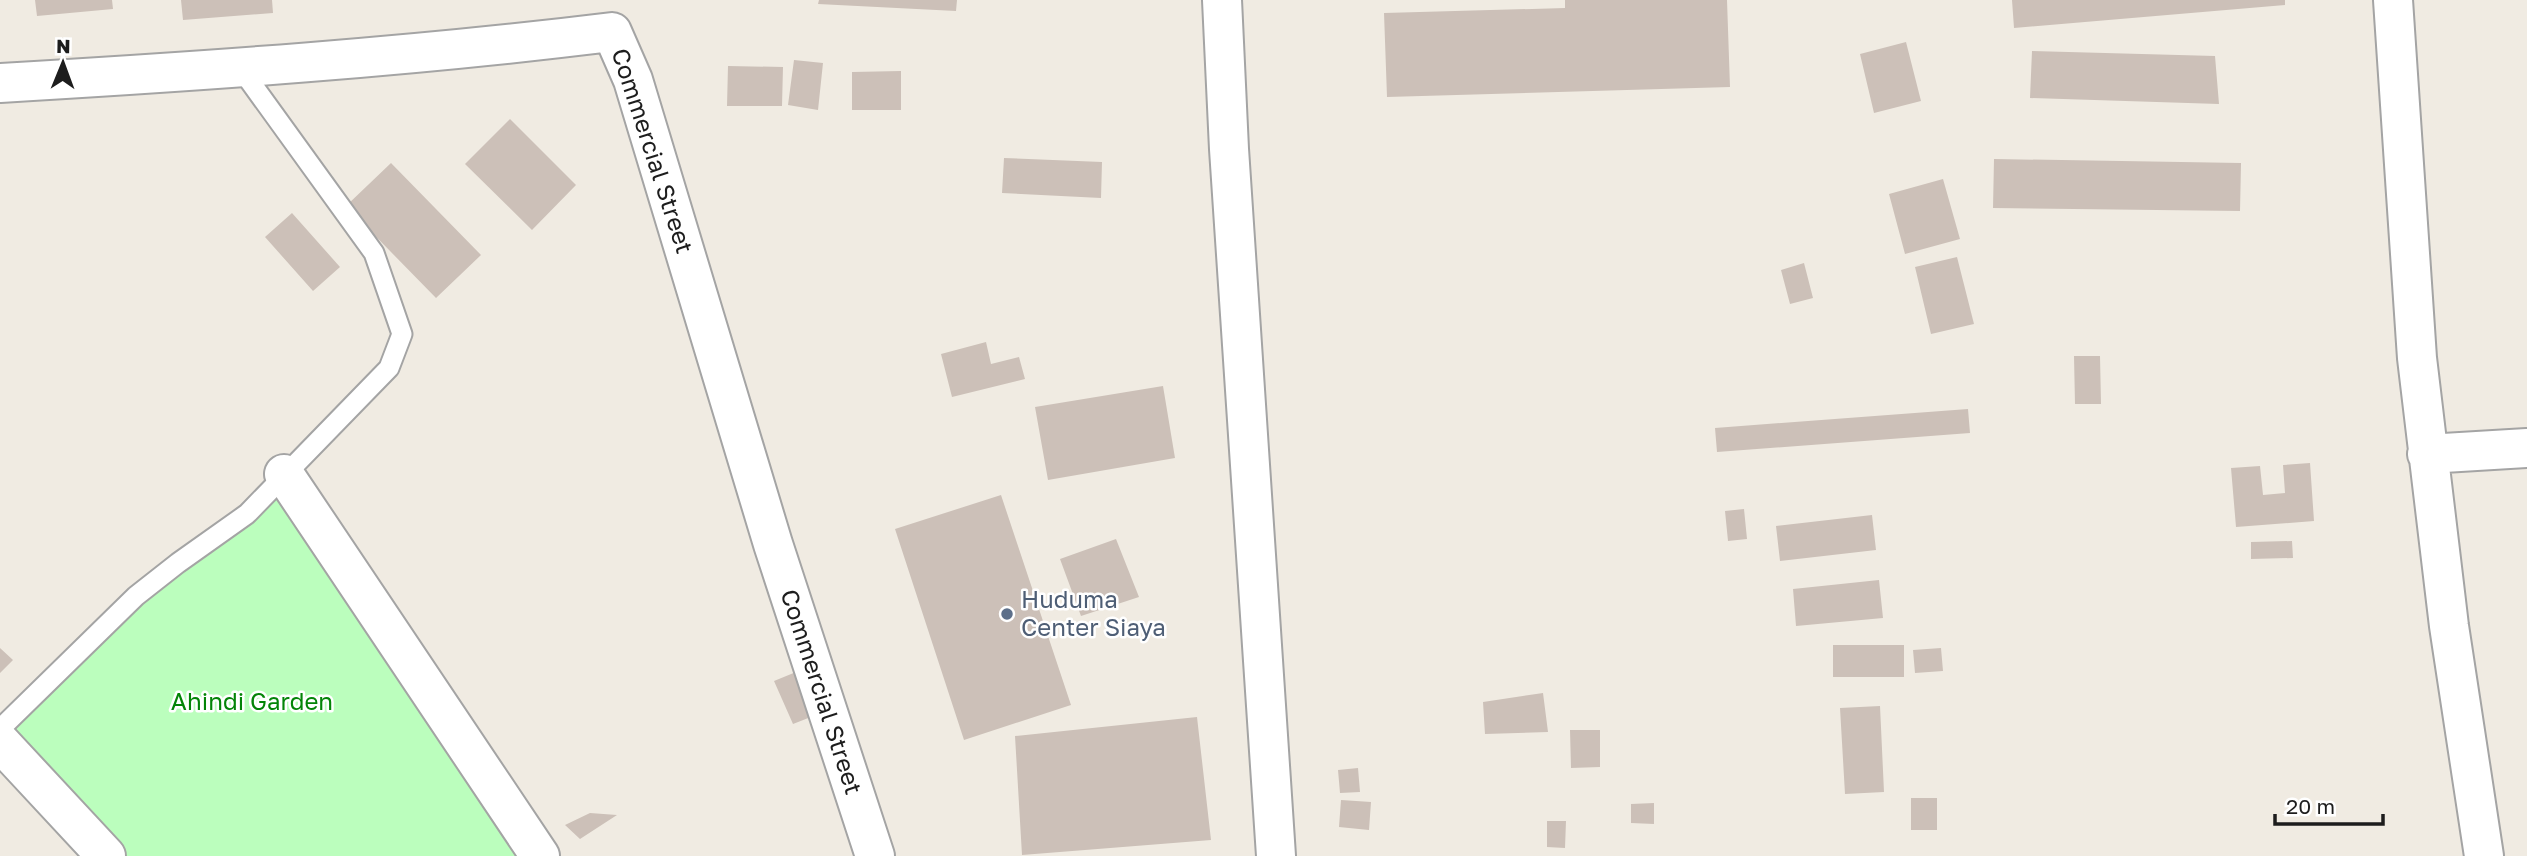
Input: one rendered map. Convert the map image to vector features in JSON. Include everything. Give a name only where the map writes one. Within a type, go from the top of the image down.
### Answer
[{"type":"street","points":[[1222,0],[1229,149],[1276,856]]},
{"type":"street","points":[[2393,0],[2417,358],[2427,454],[2449,626],[2484,856]]},
{"type":"street","name":"Commercial Street","points":[[0,83],[241,69],[495,47],[609,16],[633,80],[773,544],[875,856]]},
{"type":"street","points":[[2427,454],[2527,448]]},
{"type":"street","points":[[284,474],[540,856]]},
{"type":"street","points":[[0,742],[106,856]]},
{"type":"lane","points":[[0,729],[136,596],[177,563],[247,514],[389,368],[402,334],[374,253],[241,69]]},
{"type":"green space","name":"Ahindi Garden","points":[[284,474],[540,856],[100,856],[0,742],[154,581]]},
{"type":"building","points":[[35,0],[112,0],[113,9],[37,16]]},
{"type":"building","points":[[181,0],[272,0],[273,13],[183,20]]},
{"type":"building","points":[[819,0],[957,0],[956,11],[818,4]]},
{"type":"building","points":[[1565,0],[1727,0],[1730,87],[1387,97],[1384,13],[1565,8]]},
{"type":"building","points":[[2012,0],[2285,0],[2285,5],[2014,28]]},
{"type":"building","points":[[1906,42],[1921,101],[1874,113],[1860,54]]},
{"type":"building","points":[[2032,51],[2215,56],[2219,104],[2030,98]]},
{"type":"building","points":[[794,60],[823,63],[818,110],[788,105]]},
{"type":"building","points":[[728,66],[783,67],[782,106],[727,106]]},
{"type":"building","points":[[901,71],[901,110],[852,110],[852,72]]},
{"type":"building","points":[[510,119],[576,185],[532,230],[465,164]]},
{"type":"building","points":[[1004,158],[1102,162],[1101,198],[1002,193]]},
{"type":"building","points":[[1994,159],[2241,163],[2240,211],[1993,208]]},
{"type":"building","points":[[391,163],[481,255],[436,298],[346,206]]},
{"type":"building","points":[[1943,179],[1960,239],[1905,254],[1889,194]]},
{"type":"building","points":[[292,213],[340,267],[313,291],[265,237]]},
{"type":"building","points":[[1957,257],[1974,324],[1931,334],[1915,267]]},
{"type":"building","points":[[1804,263],[1813,298],[1790,304],[1781,270]]},
{"type":"building","points":[[986,342],[991,364],[1019,357],[1025,379],[952,397],[941,354]]},
{"type":"building","points":[[2074,356],[2100,356],[2101,404],[2075,404]]},
{"type":"building","points":[[1163,386],[1175,458],[1048,480],[1035,407]]},
{"type":"building","points":[[1968,409],[1970,433],[1717,452],[1715,428]]},
{"type":"building","points":[[2310,463],[2314,521],[2236,527],[2231,468],[2260,466],[2263,495],[2285,493],[2283,465]]},
{"type":"building","points":[[1001,495],[1071,705],[964,740],[895,529]]},
{"type":"building","points":[[1744,509],[1747,539],[1728,541],[1725,511]]},
{"type":"building","points":[[1872,515],[1876,550],[1780,561],[1776,526]]},
{"type":"building","points":[[1116,539],[1139,597],[1081,616],[1060,559]]},
{"type":"building","points":[[2292,541],[2293,558],[2251,559],[2251,542]]},
{"type":"building","points":[[1879,580],[1883,618],[1796,626],[1793,589]]},
{"type":"building","points":[[1833,645],[1904,645],[1904,677],[1833,677]]},
{"type":"building","points":[[0,648],[13,660],[0,673]]},
{"type":"building","points":[[1941,648],[1943,671],[1915,673],[1913,650]]},
{"type":"building","points":[[796,672],[816,715],[793,724],[774,681]]},
{"type":"building","points":[[1543,693],[1548,732],[1485,734],[1483,702]]},
{"type":"building","points":[[1880,706],[1884,792],[1845,794],[1840,708]]},
{"type":"building","points":[[1197,717],[1211,840],[1022,855],[1015,736]]},
{"type":"building","points":[[1570,730],[1600,730],[1600,767],[1571,768]]},
{"type":"building","points":[[1358,768],[1360,792],[1340,793],[1338,770]]},
{"type":"building","points":[[1911,798],[1937,798],[1937,830],[1911,830]]},
{"type":"building","points":[[1341,800],[1371,802],[1369,830],[1339,827]]},
{"type":"building","points":[[1654,803],[1654,824],[1631,823],[1631,804]]},
{"type":"building","points":[[590,813],[617,815],[580,839],[565,825]]},
{"type":"building","points":[[1547,821],[1566,821],[1565,848],[1547,847]]},
{"type":"place","name":"Huduma Center Siaya","points":[[1007,614]]}]
